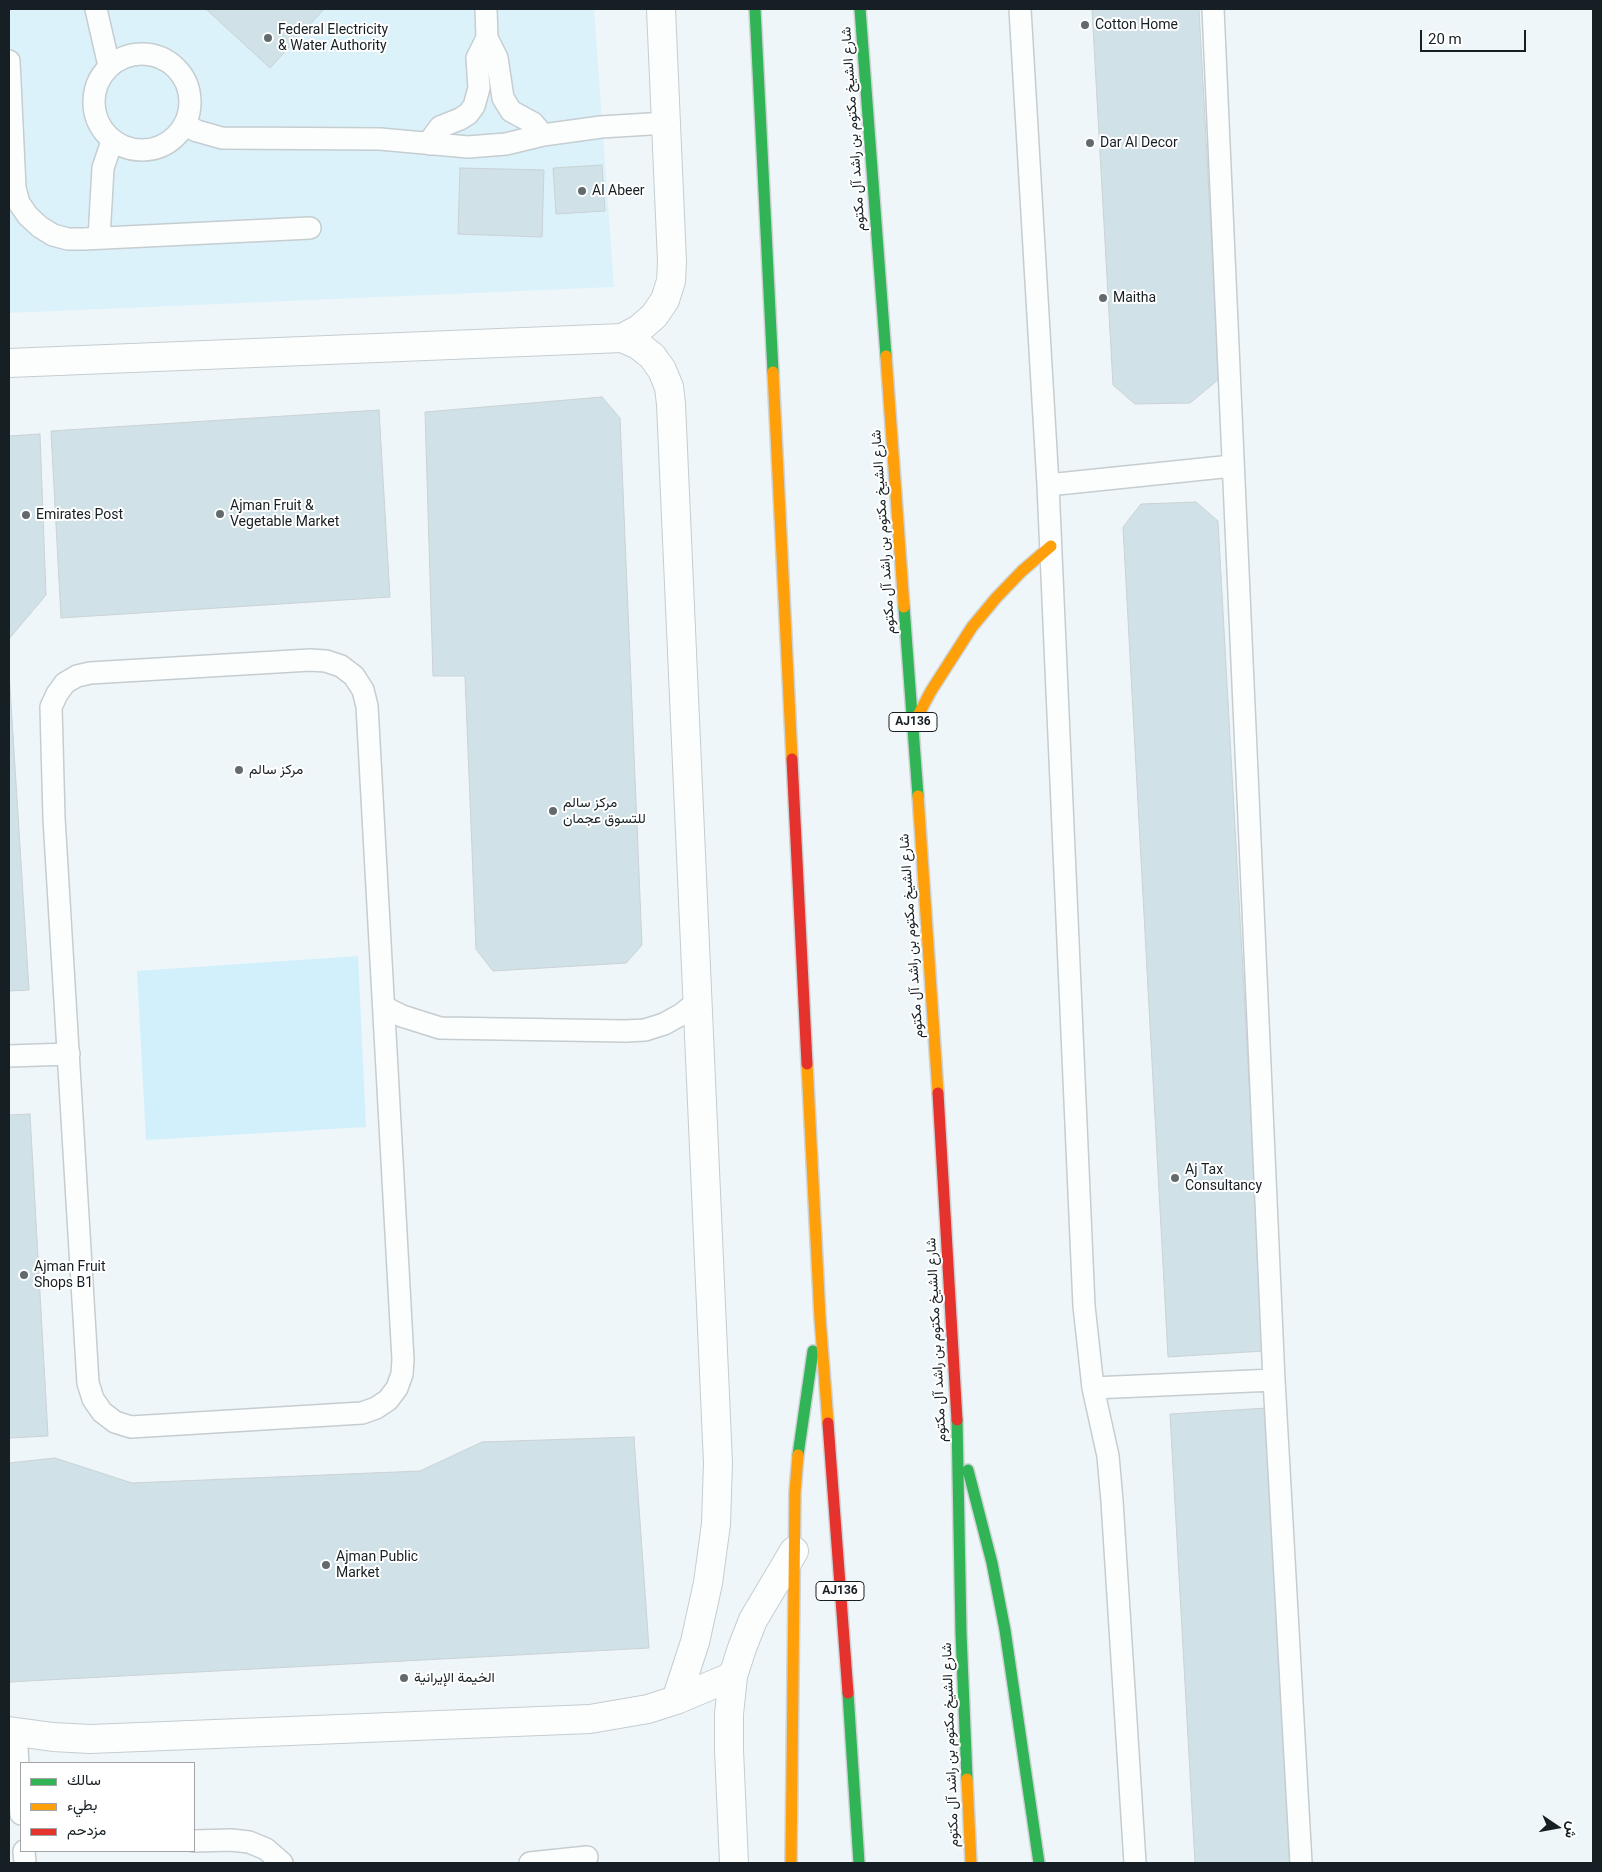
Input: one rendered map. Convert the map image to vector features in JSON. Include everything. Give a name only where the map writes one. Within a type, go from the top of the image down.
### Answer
[{"type":"main road","name":"AJ136","points":[[755,9],[820,1318],[859,1863]]},
{"type":"main road","name":"شارع الشيخ مكتوم بن راشد آل مكتوم","points":[[860,9],[913,725],[948,1250],[958,1436],[961,1633],[971,1863]]},
{"type":"main road","points":[[913,725],[950,659],[972,628],[1016,578],[1051,546]]},
{"type":"main road","points":[[791,1863],[795,1492],[808,1376],[820,1318]]},
{"type":"main road","points":[[958,1436],[976,1498],[1003,1621],[1039,1863]]},
{"type":"street","points":[[9,363],[622,338],[639,330],[654,316],[665,300],[671,282],[672,262],[661,9]]},
{"type":"street","points":[[622,338],[638,345],[652,356],[662,370],[669,387],[671,404],[718,1463],[716,1524],[708,1584],[695,1642],[676,1700]]},
{"type":"street","points":[[734,1863],[729,1750],[729,1714],[733,1676],[753,1620],[794,1551]]},
{"type":"street","points":[[13,1731],[90,1739],[580,1720],[648,1709],[676,1700],[733,1676]]},
{"type":"lane","points":[[96,9],[109,66]]},
{"type":"lane","points":[[486,9],[487,38],[497,58],[501,91],[506,105],[518,116],[533,123],[543,135]]},
{"type":"lane","points":[[1020,9],[1048,485],[1084,1296],[1093,1388],[1108,1456],[1135,1863]]},
{"type":"lane","points":[[1213,9],[1274,1380],[1301,1863]]},
{"type":"lane","points":[[430,144],[440,128],[460,119],[474,106],[479,88],[478,58],[487,38]]},
{"type":"lane","points":[[140,53],[157,56],[172,64],[183,76],[189,92],[190,109],[185,125],[174,139],[160,148],[143,151],[127,149],[112,141],[100,128],[94,112],[94,95],[99,80],[109,66],[123,57],[140,53]]},
{"type":"lane","points":[[9,61],[15,188],[14,204],[40,227],[53,235],[68,239],[310,228]]},
{"type":"lane","points":[[185,125],[203,133],[222,138],[380,139],[449,146],[487,146],[506,144],[543,135],[601,127],[666,123]]},
{"type":"lane","points":[[99,238],[103,168],[112,141]]},
{"type":"lane","points":[[1048,485],[1232,466]]},
{"type":"lane","points":[[310,660],[326,661],[341,666],[354,676],[363,690],[368,706],[384,1008],[403,1360],[402,1374],[397,1388],[388,1400],[376,1408],[362,1413],[130,1427],[115,1422],[102,1412],[93,1399],[88,1383],[54,818],[51,707],[65,683],[77,676],[90,673],[310,660]]},
{"type":"lane","points":[[384,1008],[440,1028],[625,1031],[644,1030],[664,1024],[682,1014],[698,1001]]},
{"type":"lane","points":[[9,1056],[69,1054]]},
{"type":"lane","points":[[1093,1388],[1274,1380]]},
{"type":"lane","points":[[13,1731],[20,1804]]},
{"type":"lane","points":[[195,1841],[231,1840],[249,1842],[266,1849],[282,1863]]},
{"type":"lane","points":[[530,1863],[587,1857]]},
{"type":"shaded area","points":[[9,9],[594,9],[614,287],[9,313]]},
{"type":"shaded area","points":[[358,956],[366,1127],[146,1140],[137,971]]},
{"type":"building","name":"Federal Electricity & Water Authority","points":[[206,9],[324,9],[270,68]]},
{"type":"building","points":[[1092,9],[1199,9],[1219,379],[1190,403],[1135,404],[1113,385]]},
{"type":"building","points":[[602,165],[605,211],[556,214],[553,168]]},
{"type":"building","points":[[460,168],[544,170],[542,237],[458,234]]},
{"type":"building","name":"مركز سالم للتسوق عجمان","points":[[602,397],[620,418],[642,945],[626,963],[493,971],[476,949],[465,676],[433,676],[425,412]]},
{"type":"building","name":"Ajman Fruit & Vegetable Market","points":[[379,410],[390,597],[61,618],[51,431]]},
{"type":"building","name":"Emirates Post","points":[[40,434],[46,595],[9,639],[9,436]]},
{"type":"building","points":[[1196,502],[1218,521],[1264,1351],[1168,1357],[1123,527],[1141,504]]},
{"type":"building","points":[[9,671],[29,990],[9,991]]},
{"type":"building","name":"Ajman Fruit Shops B1","points":[[30,1114],[48,1436],[9,1438],[9,1115]]},
{"type":"building","points":[[1267,1408],[1292,1863],[1195,1863],[1170,1414]]},
{"type":"building","name":"Ajman Public Market","points":[[634,1437],[649,1648],[9,1682],[9,1463],[55,1458],[132,1483],[420,1471],[482,1442]]},
{"type":"traffic: fast","points":[[755,9],[773,372]]},
{"type":"traffic: fast","points":[[860,9],[886,356]]},
{"type":"traffic: fast","points":[[904,607],[918,796]]},
{"type":"traffic: fast","points":[[798,1455],[813,1351]]},
{"type":"traffic: fast","points":[[957,1420],[961,1633],[967,1779]]},
{"type":"traffic: fast","points":[[968,1470],[992,1563],[1005,1630],[1039,1863]]},
{"type":"traffic: fast","points":[[848,1693],[859,1863]]},
{"type":"traffic: slow","points":[[886,356],[904,607]]},
{"type":"traffic: slow","points":[[773,372],[792,759]]},
{"type":"traffic: slow","points":[[913,725],[931,691],[972,627],[1022,571],[1051,546]]},
{"type":"traffic: slow","points":[[918,796],[938,1093]]},
{"type":"traffic: slow","points":[[807,1064],[820,1318],[828,1423]]},
{"type":"traffic: slow","points":[[791,1863],[795,1492],[798,1455]]},
{"type":"traffic: slow","points":[[967,1779],[971,1863]]},
{"type":"traffic: jam","points":[[792,759],[807,1064]]},
{"type":"traffic: jam","points":[[938,1093],[957,1420]]},
{"type":"traffic: jam","points":[[828,1423],[848,1693]]},
{"type":"place","name":"Cotton Home","points":[[1085,25]]},
{"type":"place","name":"Federal Electricity & Water Authority","points":[[268,38]]},
{"type":"place","name":"Dar Al Decor","points":[[1090,143]]},
{"type":"place","name":"Al Abeer","points":[[582,191]]},
{"type":"place","name":"Maitha","points":[[1103,298]]},
{"type":"place","name":"Ajman Fruit & Vegetable Market","points":[[220,514]]},
{"type":"place","name":"Emirates Post","points":[[26,515]]},
{"type":"place","name":"مركز سالم","points":[[239,770]]},
{"type":"place","name":"مركز سالم للتسوق عجمان","points":[[553,811]]},
{"type":"place","name":"Aj Tax Consultancy","points":[[1175,1178]]},
{"type":"place","name":"Ajman Fruit Shops B1","points":[[24,1275]]},
{"type":"place","name":"Ajman Public Market","points":[[326,1565]]},
{"type":"place","name":"الخيمة الإيرانية","points":[[404,1678]]}]
